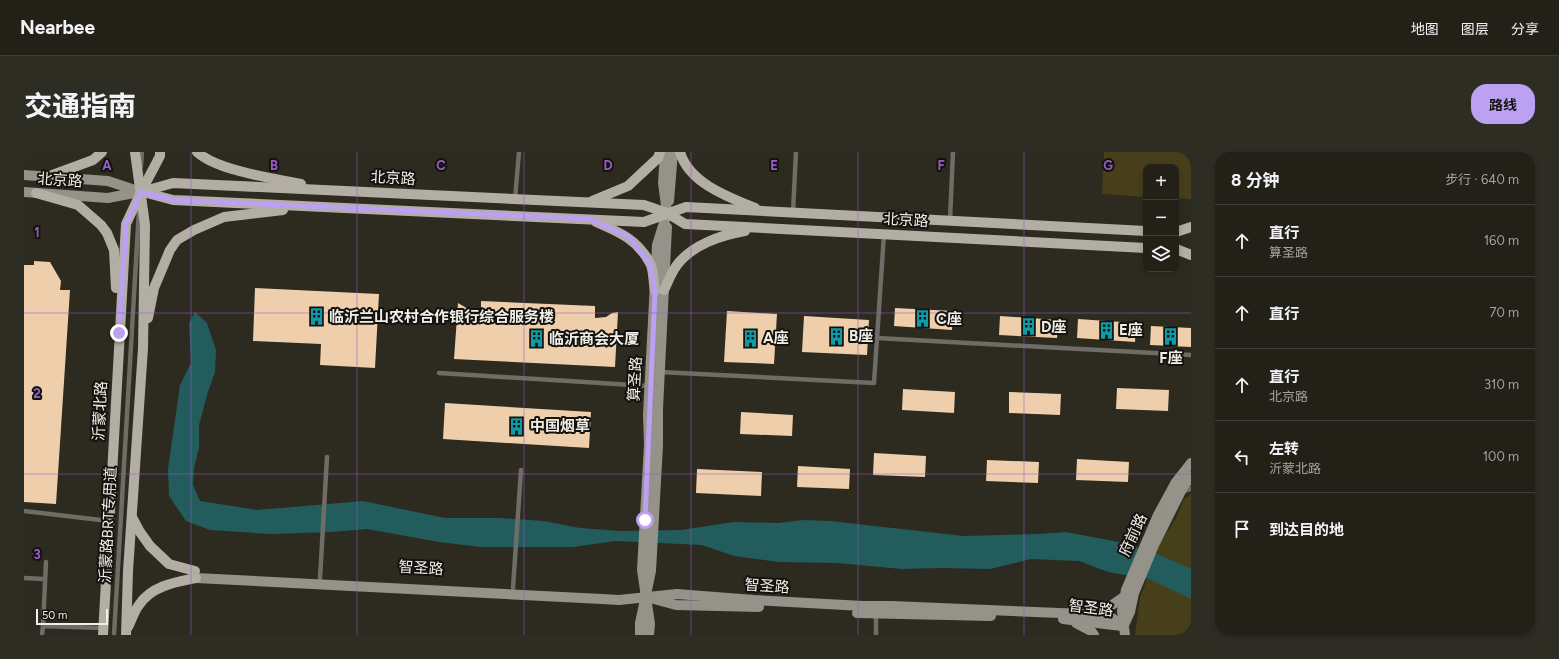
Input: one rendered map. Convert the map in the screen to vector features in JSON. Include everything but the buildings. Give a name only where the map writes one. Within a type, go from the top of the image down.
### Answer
[{"type":"main road","points":[[47,177],[93,160],[102,152]]},
{"type":"main road","points":[[126,634],[143,348],[145,225],[135,152]]},
{"type":"main road","name":"沂蒙北路","points":[[103,632],[126,224],[160,156],[160,152]]},
{"type":"main road","points":[[197,152],[209,160],[239,171],[330,190]]},
{"type":"main road","points":[[589,202],[628,186],[658,158],[660,152]]},
{"type":"main road","points":[[680,152],[682,160],[694,175],[722,195],[763,211]]},
{"type":"main road","name":"北京路","points":[[141,192],[173,183],[644,205],[667,213],[685,224],[1143,248]]},
{"type":"main road","name":"北京路","points":[[141,192],[173,200],[644,222],[686,207],[1143,231]]},
{"type":"main road","points":[[36,193],[78,205],[101,225],[107,233],[114,250],[119,333]]},
{"type":"main road","points":[[143,348],[154,288],[170,250],[177,240],[194,230],[224,217],[314,206]]},
{"type":"main road","points":[[590,219],[629,237],[650,264],[659,291]]},
{"type":"main road","points":[[1179,231],[1191,227]]},
{"type":"main road","points":[[659,291],[677,265],[708,241],[727,234],[764,228]]},
{"type":"main road","points":[[1179,232],[1191,233]]},
{"type":"main road","points":[[1179,249],[1191,250]]},
{"type":"main road","points":[[1179,250],[1191,255]]},
{"type":"main road","points":[[132,516],[140,532],[150,546],[169,564],[196,575]]},
{"type":"main road","points":[[126,634],[139,604],[148,594],[170,583],[196,575]]},
{"type":"street","points":[[665,152],[663,183],[667,213]]},
{"type":"street","points":[[667,213],[672,183],[673,152]]},
{"type":"street","name":"北京路","points":[[24,175],[108,181],[141,192]]},
{"type":"street","name":"北京路","points":[[24,192],[108,198],[141,192]]},
{"type":"street","name":"算圣路","points":[[649,520],[648,415],[667,213]]},
{"type":"street","name":"算圣路","points":[[640,635],[640,623],[651,571],[647,552],[649,520],[658,445],[660,372],[659,291]]},
{"type":"street","name":"府前路","points":[[1122,632],[1130,612],[1128,593],[1176,482],[1191,463]]},
{"type":"street","name":"府前路","points":[[1162,517],[1191,477]]},
{"type":"street","name":"智圣路","points":[[196,575],[320,578],[620,593],[676,604],[876,614],[1071,620],[1122,632]]},
{"type":"street","name":"智圣路","points":[[196,575],[602,600],[619,600],[677,594],[863,606],[1091,614],[1112,618],[1122,632]]},
{"type":"street","points":[[1091,614],[1112,605],[1128,593]]},
{"type":"street","name":"算圣路","points":[[645,597],[650,624],[649,635]]},
{"type":"street","points":[[1071,620],[1091,631],[1094,635]]},
{"type":"lane","name":"沂蒙路BRT专用道","points":[[114,635],[141,192],[142,152]]},
{"type":"lane","points":[[515,199],[519,152]]},
{"type":"lane","points":[[793,212],[796,152]]},
{"type":"lane","points":[[950,221],[953,152]]},
{"type":"lane","points":[[660,372],[874,383],[884,234]]},
{"type":"lane","points":[[877,338],[1191,355]]},
{"type":"lane","points":[[439,373],[650,386]]},
{"type":"lane","points":[[320,578],[327,457]]},
{"type":"lane","points":[[514,588],[521,470]]},
{"type":"lane","points":[[1181,492],[1191,489]]},
{"type":"lane","points":[[24,511],[109,521]]},
{"type":"lane","points":[[42,635],[46,562]]},
{"type":"lane","points":[[24,578],[45,579]]},
{"type":"lane","points":[[876,614],[876,635]]},
{"type":"lane","points":[[43,626],[103,632]]},
{"type":"shaded area","points":[[1104,152],[1191,152],[1191,199],[1179,198],[1179,164],[1143,164],[1143,197],[1102,194]]},
{"type":"shaded area","points":[[1191,493],[1191,635],[1135,635],[1140,598],[1160,543],[1176,518],[1184,499]]},
{"type":"water","points":[[195,312],[207,323],[216,350],[215,372],[199,425],[199,448],[194,468],[193,485],[200,501],[257,510],[363,501],[445,518],[501,518],[544,521],[580,528],[621,531],[681,530],[734,522],[779,523],[803,520],[830,521],[964,536],[1066,532],[1124,543],[1160,555],[1191,569],[1191,599],[1149,579],[1108,572],[1079,561],[1031,559],[990,569],[902,569],[837,563],[779,562],[734,556],[702,545],[615,541],[573,547],[480,547],[439,542],[367,529],[271,534],[210,530],[186,521],[169,496],[168,469],[180,385],[191,363],[189,323]]},
{"type":"place","name":"临沂兰山农村合作银行综合服务楼","points":[[316,317]]},
{"type":"place","name":"C座","points":[[923,319]]},
{"type":"place","name":"D座","points":[[1028,327]]},
{"type":"place","name":"E座","points":[[1106,330]]},
{"type":"place","name":"B座","points":[[836,336]]},
{"type":"place","name":"F座","points":[[1171,337]]},
{"type":"place","name":"A座","points":[[750,338]]},
{"type":"place","name":"临沂商会大厦","points":[[536,339]]},
{"type":"place","name":"中国烟草","points":[[517,426]]},
{"type":"route","points":[[119,333],[126,224],[141,192],[173,200],[590,219],[629,237],[650,264],[655,291],[648,415],[649,444],[645,520]]}]
